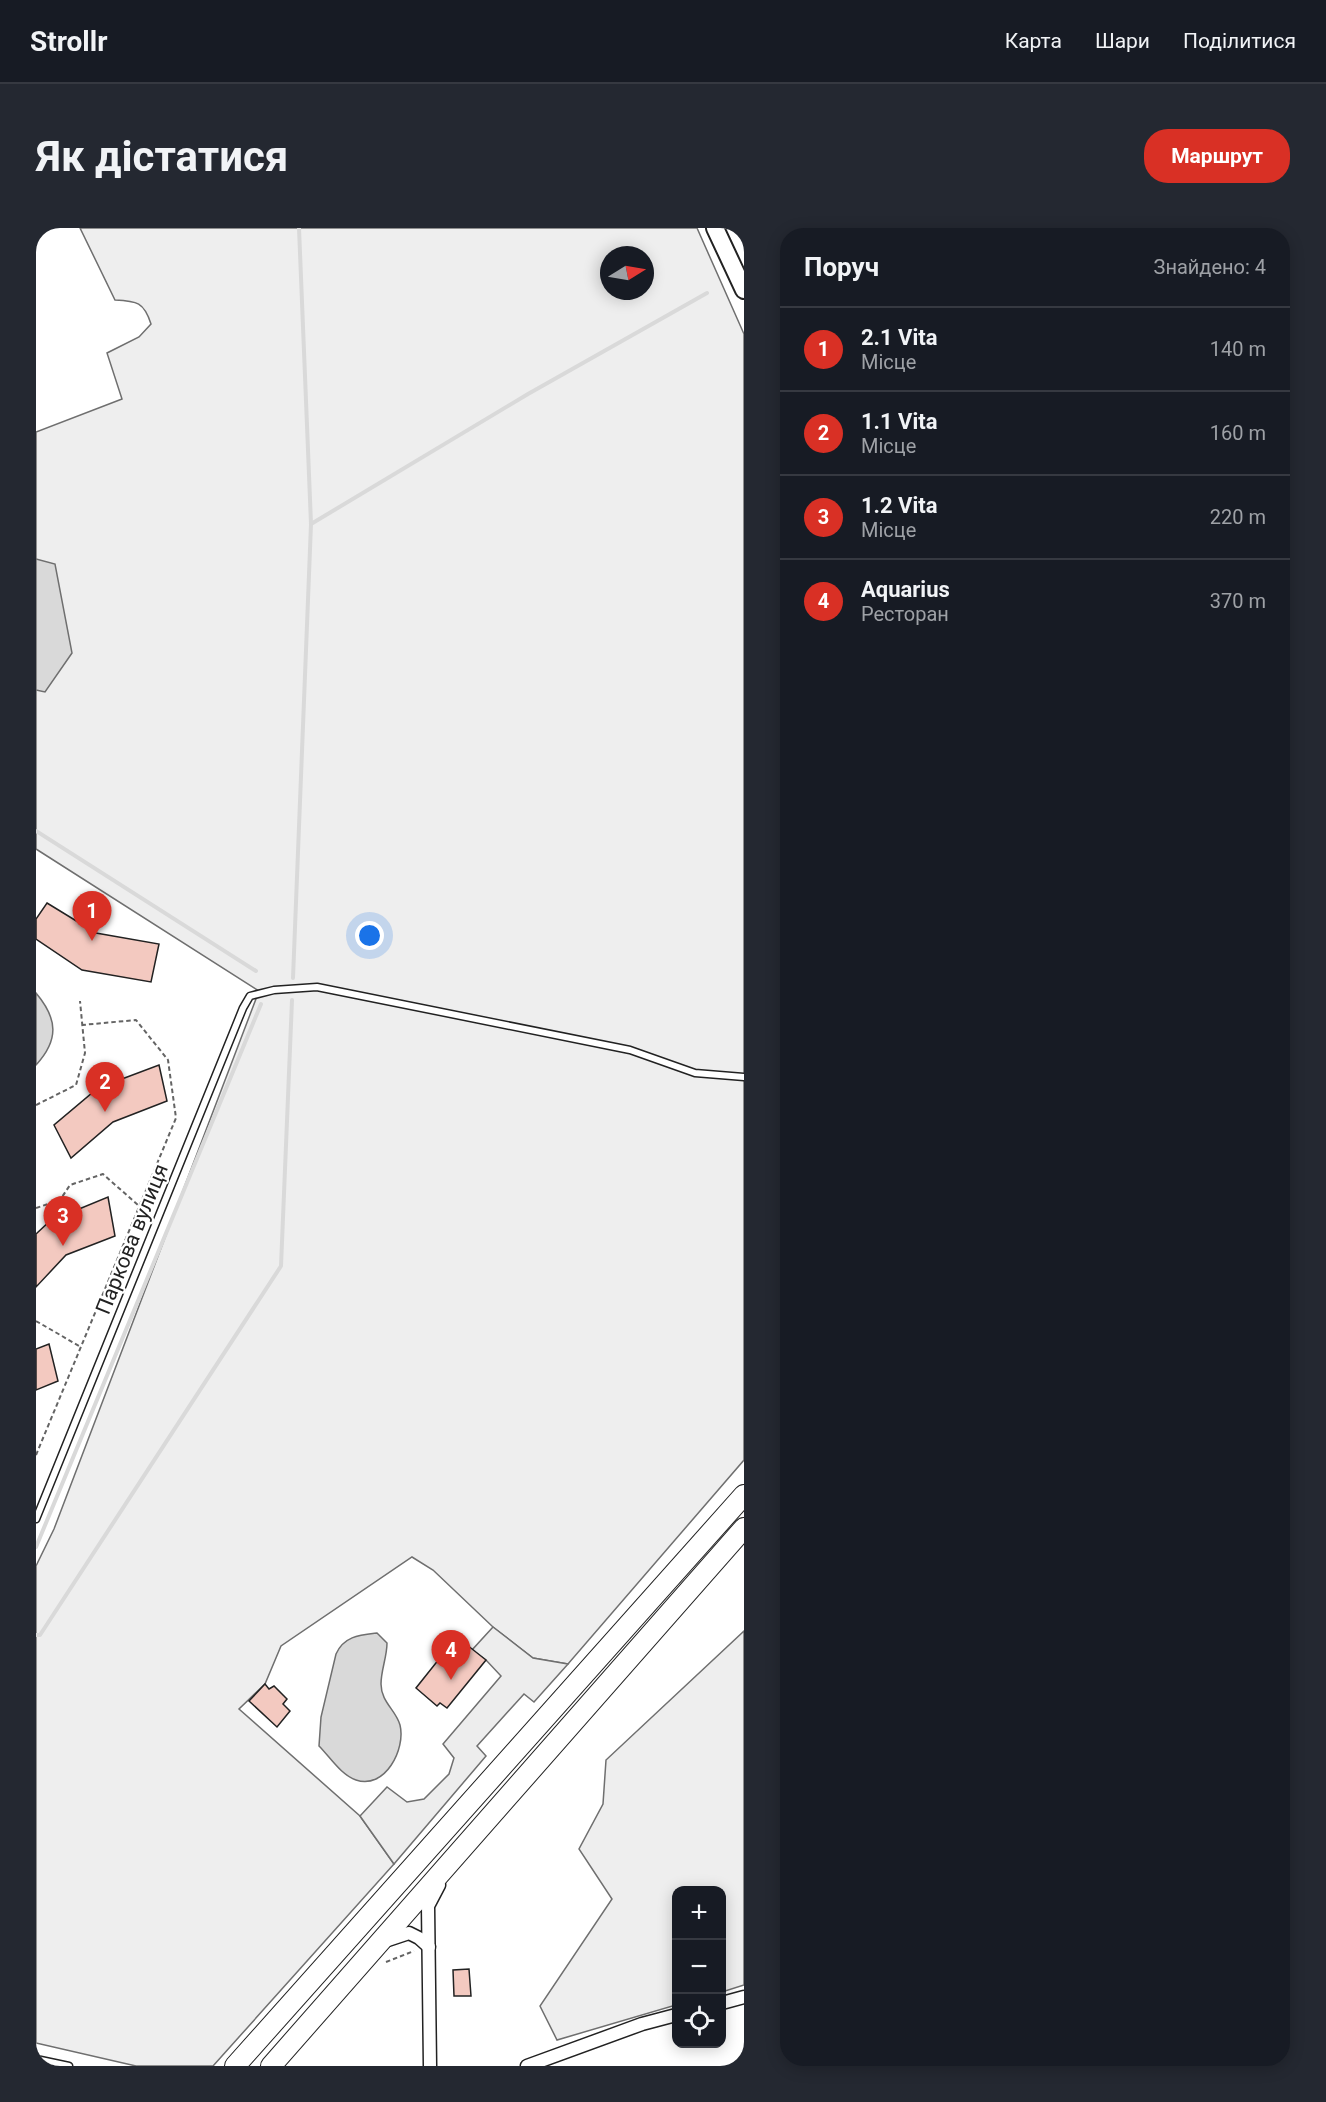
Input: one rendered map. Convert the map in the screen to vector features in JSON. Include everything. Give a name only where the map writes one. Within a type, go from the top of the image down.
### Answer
[{"type":"main road","points":[[716,228],[744,290]]},
{"type":"main road","points":[[727,254],[744,274]]},
{"type":"main road","points":[[235,2066],[744,1495]]},
{"type":"main road","points":[[271,2066],[379,1955],[463,1849],[744,1528]]},
{"type":"street","points":[[430,2066],[428,1906],[442,1877],[463,1849]]},
{"type":"street","points":[[379,1955],[387,1940],[409,1933],[419,1938],[429,1949]]},
{"type":"street","points":[[726,2002],[744,1997]]},
{"type":"street","points":[[527,2066],[642,2024],[672,2016]]},
{"type":"lane","name":"Паркова вулиця","points":[[36,1519],[243,1008],[250,996],[274,990],[317,987],[630,1050],[695,1073],[744,1077]]},
{"type":"lane","points":[[36,2059],[69,2066]]},
{"type":"path","points":[[36,1105],[76,1085],[85,1053],[80,1001]]},
{"type":"path","points":[[36,1455],[176,1118],[168,1060],[136,1020],[82,1024]]},
{"type":"path","points":[[36,1208],[60,1200],[70,1185],[103,1174],[139,1206]]},
{"type":"path","points":[[36,1321],[81,1347]]},
{"type":"path","points":[[379,1955],[429,1949]]},
{"type":"shaded area","points":[[80,228],[697,228],[744,334],[744,1460],[568,1664],[533,1658],[493,1627],[433,1570],[412,1557],[281,1646],[265,1684],[239,1709],[360,1816],[394,1864],[213,2066],[136,2066],[36,2043],[36,1566],[54,1529],[259,991],[36,849],[36,432],[122,399],[107,353],[139,337],[151,324],[146,311],[139,304],[115,300]]},
{"type":"shaded area","points":[[36,559],[55,564],[72,653],[45,692],[36,690]]},
{"type":"shaded area","points":[[36,993],[49,1012],[53,1029],[49,1047],[36,1065]]},
{"type":"shaded area","points":[[493,1627],[533,1658],[568,1664],[534,1702],[524,1694],[477,1746],[486,1756],[394,1864],[360,1816],[387,1787],[407,1802],[424,1799],[449,1774],[454,1758],[443,1744],[501,1676],[486,1660],[472,1650]]},
{"type":"shaded area","points":[[744,1631],[744,1985],[726,1991],[726,1886],[672,1886],[672,2006],[557,2040],[540,2006],[612,1899],[579,1849],[603,1804],[606,1760]]},
{"type":"shaded area","points":[[377,1633],[387,1643],[381,1679],[382,1690],[383,1696],[400,1725],[400,1745],[391,1765],[384,1773],[376,1779],[356,1780],[345,1774],[319,1746],[321,1717],[339,1648],[353,1638]]},
{"type":"building","points":[[47,903],[96,933],[159,944],[151,982],[82,970],[36,939],[36,919]]},
{"type":"building","points":[[159,1065],[167,1101],[113,1122],[71,1158],[54,1125],[98,1088]]},
{"type":"building","points":[[108,1197],[115,1236],[66,1255],[36,1287],[36,1234],[50,1221]]},
{"type":"building","points":[[49,1344],[58,1381],[36,1390],[36,1349]]},
{"type":"building","points":[[462,1641],[486,1660],[447,1708],[440,1703],[437,1706],[416,1688],[451,1644],[456,1649]]},
{"type":"building","points":[[265,1684],[269,1689],[274,1686],[287,1699],[283,1704],[290,1711],[277,1727],[249,1701]]},
{"type":"building","points":[[469,1969],[471,1996],[454,1996],[453,1970]]},
{"type":"waterway","points":[[293,978],[311,524],[299,228]]},
{"type":"waterway","points":[[311,524],[528,394],[707,293]]},
{"type":"waterway","points":[[36,831],[256,971]]},
{"type":"waterway","points":[[36,1635],[40,1635],[281,1266],[292,1000]]},
{"type":"waterway","points":[[36,1547],[261,1004]]},
{"type":"place","name":"2.1 Vita","points":[[92,941]]},
{"type":"place","name":"1.1 Vita","points":[[105,1112]]},
{"type":"place","name":"1.2 Vita","points":[[63,1246]]},
{"type":"place","name":"Aquarius","points":[[451,1680]]}]
